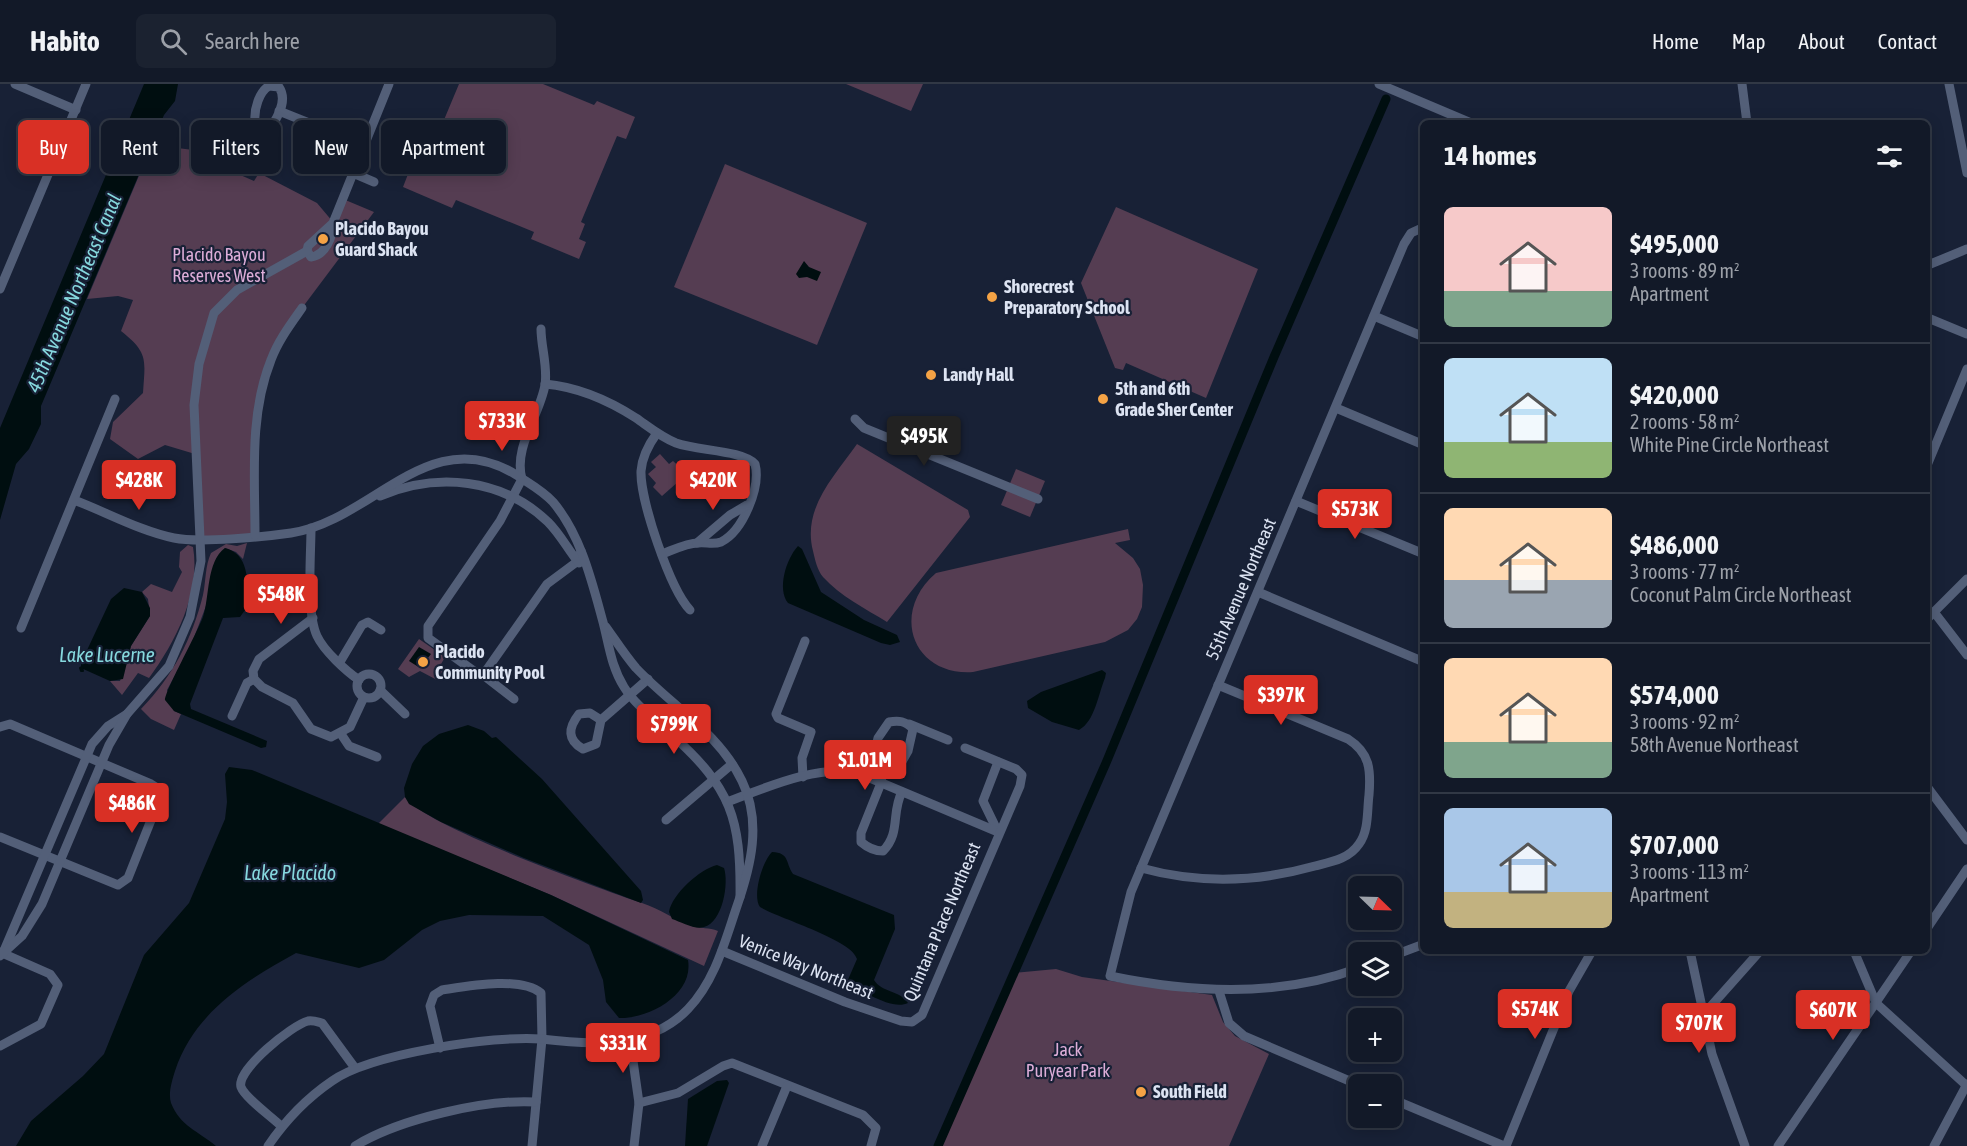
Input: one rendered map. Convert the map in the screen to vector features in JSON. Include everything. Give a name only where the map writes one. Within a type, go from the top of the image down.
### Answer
[{"type":"street","points":[[15,84],[76,110]]},
{"type":"street","points":[[0,288],[86,84]]},
{"type":"street","points":[[369,133],[389,84]]},
{"type":"street","points":[[1742,84],[1747,120]]},
{"type":"street","points":[[1949,84],[1967,173]]},
{"type":"street","points":[[1382,85],[1464,120]]},
{"type":"street","points":[[279,111],[302,120]]},
{"type":"street","points":[[307,251],[311,257],[322,252],[333,233],[333,223],[353,174]]},
{"type":"street","points":[[355,174],[374,182]]},
{"type":"street","points":[[1,954],[12,948],[33,920],[101,763],[127,714],[169,666],[182,640],[197,591],[200,540],[194,405],[198,364],[214,313],[237,290],[307,251],[314,238],[333,223]]},
{"type":"street","name":"55th Avenue Northeast","points":[[1219,991],[1154,985],[1110,976],[1127,906],[1404,243],[1420,231]]},
{"type":"street","points":[[1930,264],[1967,249]]},
{"type":"street","points":[[255,535],[256,421],[261,389],[279,342],[302,308]]},
{"type":"street","points":[[1374,316],[1420,335]]},
{"type":"street","points":[[1930,319],[1967,334]]},
{"type":"street","points":[[514,699],[483,675],[434,645],[428,638],[427,630],[500,522],[521,475],[524,449],[545,384],[541,329]]},
{"type":"street","points":[[1930,458],[1967,369]]},
{"type":"street","points":[[545,384],[562,385],[594,395],[657,433],[693,449],[733,454],[751,459],[755,464],[757,481],[739,524],[729,536],[714,544],[697,543],[662,554]]},
{"type":"street","points":[[21,628],[115,399]]},
{"type":"street","points":[[1336,408],[1420,444]]},
{"type":"street","points":[[855,419],[864,428],[1038,500]]},
{"type":"street","points":[[657,433],[644,457],[641,479],[675,591],[690,610]]},
{"type":"street","points":[[74,500],[172,538],[200,540],[291,533],[311,528],[333,520],[366,502],[414,471],[445,460],[491,462],[521,475],[553,502],[581,550],[616,674],[630,695],[705,766],[727,802],[739,836],[740,897]]},
{"type":"street","points":[[366,502],[406,487],[440,481],[477,484],[512,497],[547,521],[586,568]]},
{"type":"street","points":[[1296,501],[1420,552]]},
{"type":"street","points":[[697,543],[730,515],[747,506]]},
{"type":"street","points":[[311,528],[311,586],[317,637],[360,680]]},
{"type":"street","points":[[483,675],[547,584],[578,561],[581,550]]},
{"type":"street","points":[[1967,579],[1930,615],[1967,654]]},
{"type":"street","points":[[278,588],[311,586]]},
{"type":"street","points":[[1258,592],[1420,660]]},
{"type":"street","points":[[254,679],[256,665],[264,654],[313,618]]},
{"type":"street","points":[[340,662],[362,625],[368,622],[381,630]]},
{"type":"street","points":[[268,1146],[281,1125],[333,1080],[355,1068],[440,1048],[498,1040],[542,1040],[590,1044],[630,1040],[653,1032],[687,1010],[700,994],[722,951],[752,855],[753,832],[748,794],[732,764],[714,740],[648,679],[621,650],[603,623]]},
{"type":"street","points":[[802,777],[802,758],[811,732],[778,718],[776,714],[805,641]]},
{"type":"street","points":[[366,675],[374,676],[380,681],[380,690],[372,698],[364,697],[358,689],[360,680],[366,675]]},
{"type":"street","points":[[232,716],[247,683],[254,679]]},
{"type":"street","points":[[254,679],[262,687],[293,703],[311,729],[332,737],[350,727],[364,697]]},
{"type":"street","points":[[601,720],[648,679]]},
{"type":"street","points":[[1142,868],[1188,877],[1244,878],[1279,875],[1346,856],[1363,837],[1370,780],[1367,759],[1356,744],[1218,685]]},
{"type":"street","points":[[380,690],[405,714]]},
{"type":"street","points":[[1,954],[86,756],[108,726],[127,714]]},
{"type":"street","points":[[902,792],[897,801],[897,819],[893,836],[883,851],[876,851],[861,842],[861,833],[881,783],[883,769],[874,754],[884,727],[889,722],[898,720],[948,740]]},
{"type":"street","points":[[0,726],[10,724],[159,789],[160,803],[124,883],[114,884],[0,837]]},
{"type":"street","points":[[883,769],[900,765],[908,751],[913,729],[908,724]]},
{"type":"street","points":[[341,734],[349,746],[377,757]]},
{"type":"street","points":[[966,748],[998,762],[983,801],[998,832]]},
{"type":"street","name":"Quintana Place Northeast","points":[[912,1022],[922,1015],[998,832],[1020,786],[1022,775],[1016,769],[998,762]]},
{"type":"street","points":[[666,820],[732,764]]},
{"type":"street","points":[[727,802],[802,777],[838,769],[858,773],[998,832]]},
{"type":"street","points":[[1930,791],[1967,840]]},
{"type":"street","points":[[1930,924],[1967,868]]},
{"type":"street","points":[[1402,952],[1420,946]]},
{"type":"street","name":"Venice Way Northeast","points":[[722,951],[845,1002],[901,1021],[912,1022]]},
{"type":"street","points":[[0,1046],[41,1024],[58,985],[50,974],[1,954]]},
{"type":"street","points":[[1402,1103],[1505,1146],[1569,991],[1590,954]]},
{"type":"street","points":[[1691,954],[1712,1054],[1745,1146]]},
{"type":"street","points":[[1704,1014],[1757,954]]},
{"type":"street","points":[[1855,954],[1876,1003],[1967,1085],[1934,1146]]},
{"type":"street","points":[[1778,1146],[1909,954]]},
{"type":"street","points":[[1348,972],[1283,986],[1219,991],[1229,1023],[1244,1036],[1348,1080]]},
{"type":"street","points":[[440,1048],[430,1006],[434,995],[442,990],[479,984],[533,987],[541,993],[542,1040],[532,1146]]},
{"type":"street","points":[[281,1125],[244,1092],[240,1084],[243,1075],[274,1043],[308,1022],[322,1023],[355,1068]]},
{"type":"street","points":[[630,1040],[636,1066],[639,1103],[634,1146]]},
{"type":"street","points":[[639,1103],[678,1093],[723,1065],[732,1063],[863,1115],[872,1121],[875,1135],[871,1146]]},
{"type":"street","points":[[762,1146],[787,1086]]},
{"type":"street","points":[[356,1146],[386,1130],[447,1113],[507,1101],[536,1102]]},
{"type":"green space","points":[[459,84],[543,84],[594,105],[597,101],[635,117],[626,139],[617,136],[581,222],[585,224],[579,239],[586,242],[579,259],[531,239],[534,232],[456,200],[452,208],[403,187],[408,174],[506,174],[506,120],[444,120]]},
{"type":"green space","points":[[846,84],[923,84],[911,111]]},
{"type":"green space","name":"Placido Bayou Reserves West","points":[[179,148],[191,150],[191,174],[238,174],[254,181],[258,174],[261,174],[317,203],[333,222],[343,199],[374,212],[279,342],[261,389],[255,535],[200,540],[195,454],[165,445],[138,459],[110,439],[113,422],[143,393],[143,358],[137,345],[121,331],[133,300],[118,296],[87,299],[140,174],[179,174]]},
{"type":"green space","points":[[725,164],[867,223],[817,345],[674,287]]},
{"type":"green space","points":[[1116,207],[1258,269],[1206,398],[1126,363],[1123,370],[1115,368],[1081,283]]},
{"type":"green space","points":[[857,444],[968,510],[970,517],[887,622],[830,584],[819,571],[813,551],[811,535],[816,507],[830,481]]},
{"type":"green space","points":[[660,454],[669,464],[673,461],[687,474],[662,496],[653,487],[656,483],[648,474],[656,467],[651,462]]},
{"type":"green space","points":[[1016,469],[1045,481],[1030,517],[1001,505]]},
{"type":"green space","points":[[1128,529],[1130,540],[1115,543],[1133,558],[1140,569],[1143,585],[1142,607],[1137,619],[1128,630],[1105,642],[973,672],[952,670],[935,664],[922,653],[914,639],[911,623],[914,605],[922,589],[936,573]]},
{"type":"green space","points":[[247,543],[243,559],[236,552],[225,548],[216,559],[206,606],[190,648],[167,690],[174,711],[181,714],[174,730],[151,719],[141,709],[172,670],[187,642],[203,595],[211,553],[226,544],[237,546]]},
{"type":"green space","points":[[188,545],[193,547],[193,582],[184,617],[168,649],[149,678],[138,673],[122,695],[110,681],[120,681],[131,646],[150,616],[148,599],[142,592],[151,584],[172,592],[182,572],[179,567],[180,552]]},
{"type":"green space","name":"Placido Community Pool","points":[[419,639],[445,657],[440,666],[444,669],[437,680],[420,671],[409,677],[398,669]]},
{"type":"green space","points":[[405,797],[419,809],[444,824],[515,856],[649,905],[692,926],[718,931],[704,966],[551,895],[378,824]]},
{"type":"green space","name":"Jack Puryear Park","points":[[1056,969],[1082,977],[1212,995],[1223,1022],[1235,1036],[1269,1054],[1229,1146],[938,1146],[1013,973]]},
{"type":"water","points":[[144,84],[178,84],[175,101],[162,120],[129,120]]},
{"type":"water","name":"45th Avenue Northeast Canal","points":[[106,174],[139,174],[41,406],[41,424],[29,449],[16,464],[0,520],[0,428]]},
{"type":"water","points":[[804,261],[809,267],[821,272],[817,281],[807,277],[799,278],[796,274]]},
{"type":"water","points":[[798,546],[802,549],[821,592],[864,620],[897,635],[900,642],[890,645],[881,643],[788,603],[783,590],[784,574]]},
{"type":"water","points":[[225,548],[234,552],[244,565],[247,583],[245,610],[240,617],[223,618],[190,704],[191,709],[267,741],[266,747],[261,748],[174,711],[165,700],[203,617],[212,570],[219,554]]},
{"type":"water","name":"Lake Lucerne","points":[[124,588],[142,592],[150,608],[150,616],[131,646],[123,679],[110,681],[81,668],[81,663],[111,599]]},
{"type":"water","points":[[419,647],[431,654],[420,668],[409,661]]},
{"type":"water","points":[[1102,670],[1106,673],[1095,707],[1089,720],[1079,730],[1052,722],[1028,708],[1027,701],[1041,692]]},
{"type":"water","points":[[468,725],[484,731],[492,738],[496,737],[542,779],[641,891],[643,900],[641,903],[524,858],[441,822],[409,804],[404,788],[412,764],[423,746],[439,734]]},
{"type":"water","name":"Lake Placido","points":[[229,767],[252,770],[551,895],[688,960],[688,973],[684,984],[667,1002],[655,1009],[631,1017],[619,1018],[606,1002],[603,980],[589,945],[543,916],[469,915],[440,921],[422,930],[384,960],[359,968],[296,953],[240,987],[208,1016],[184,1050],[175,1071],[170,1095],[175,1111],[184,1123],[216,1146],[16,1146],[31,1121],[83,1076],[104,1054],[144,955],[189,903],[225,819],[227,802],[225,774]]},
{"type":"water","points":[[772,852],[784,856],[793,874],[894,915],[895,929],[874,980],[908,1003],[901,1005],[885,1002],[847,982],[857,959],[843,944],[760,907],[757,895],[759,879]]},
{"type":"water","points":[[717,865],[724,868],[726,883],[720,910],[711,924],[700,928],[692,927],[672,919],[669,912],[671,905],[681,890],[695,877]]},
{"type":"water","points":[[727,1080],[729,1083],[707,1146],[685,1146],[688,1099],[717,1081]]},
{"type":"waterway","points":[[938,1146],[1106,763],[1274,357],[1386,99]]},
{"type":"waterway","points":[[82,667],[83,671],[80,668],[82,667]]},
{"type":"place","name":"Placido Bayou Guard Shack","points":[[323,239]]},
{"type":"place","name":"Shorecrest Preparatory School","points":[[992,297]]},
{"type":"place","name":"Landy Hall","points":[[931,375]]},
{"type":"place","name":"5th and 6th Grade Sher Center","points":[[1103,399]]},
{"type":"place","name":"Placido Community Pool","points":[[423,662]]},
{"type":"place","name":"South Field","points":[[1141,1092]]}]
